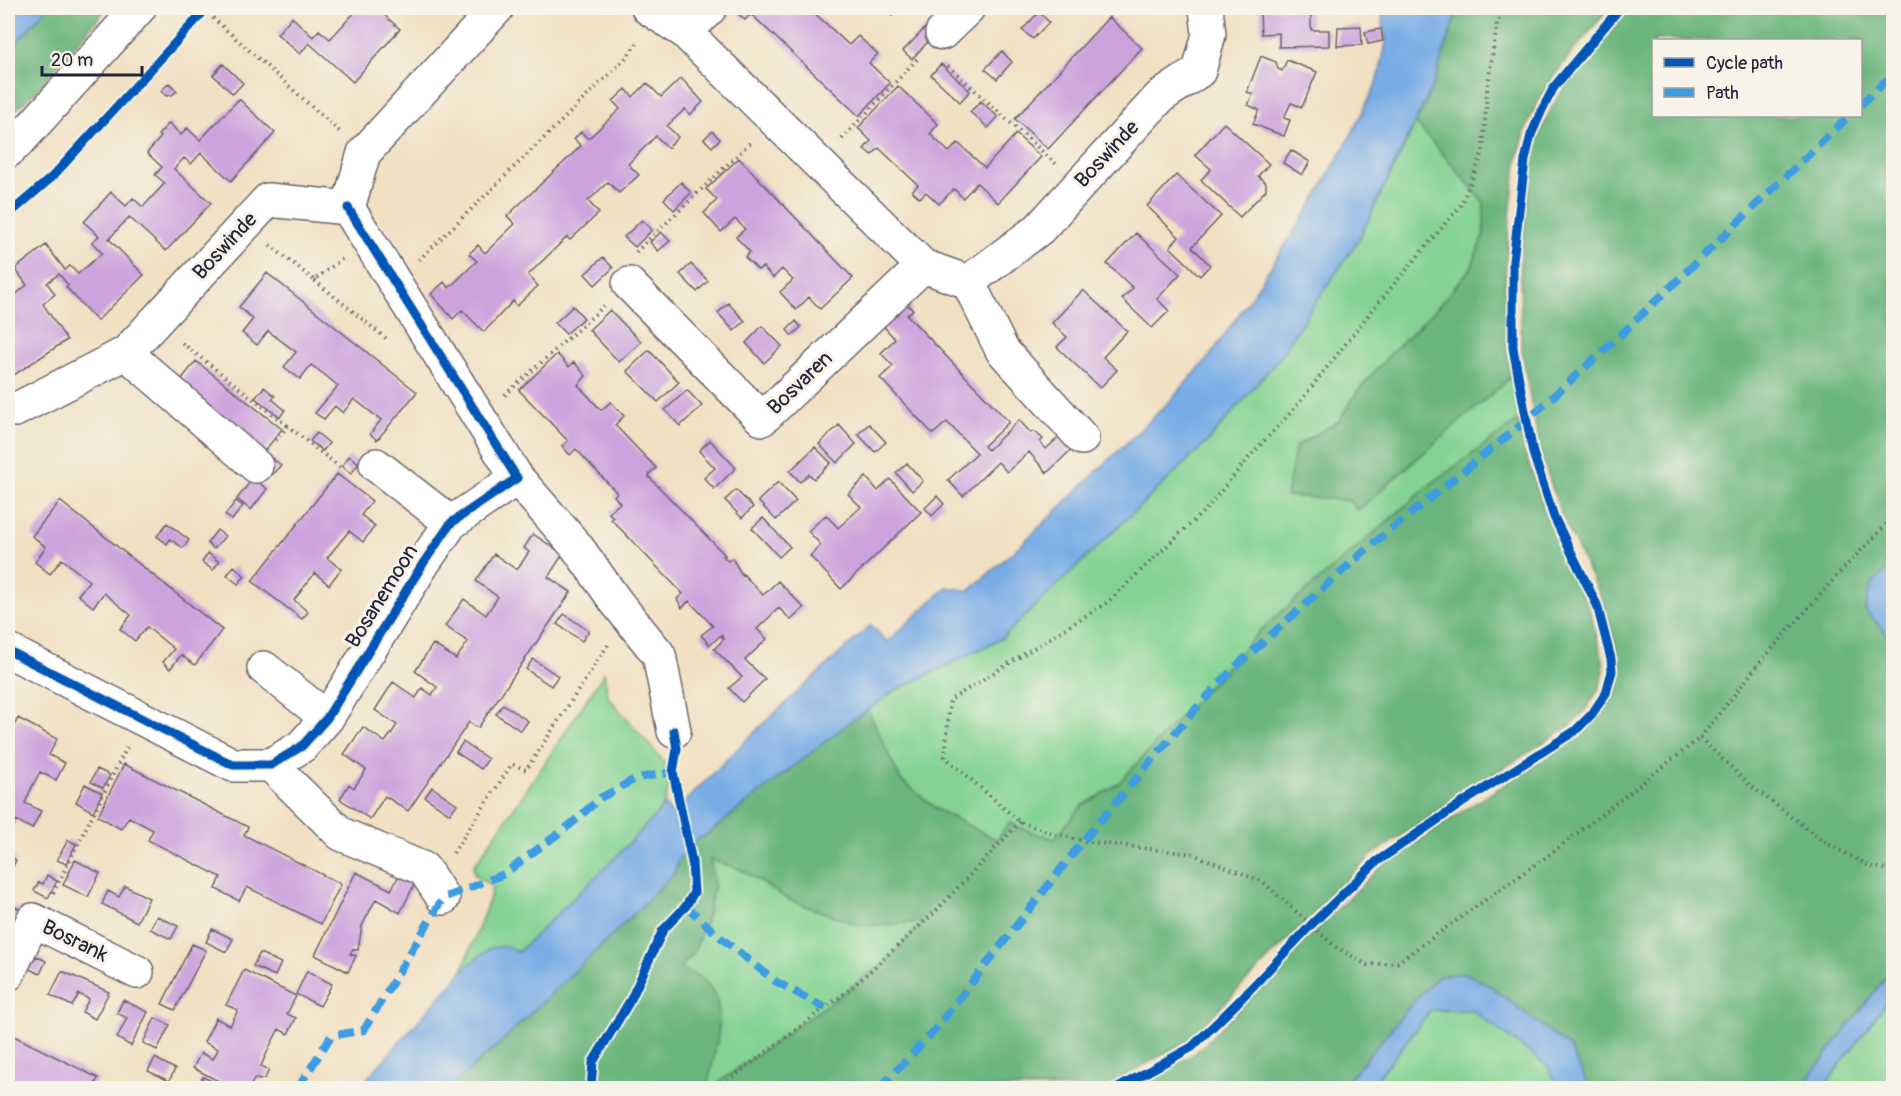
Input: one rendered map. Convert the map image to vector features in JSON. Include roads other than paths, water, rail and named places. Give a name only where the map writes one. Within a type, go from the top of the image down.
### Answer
[{"type":"street","points":[[8,151],[139,8]]},
{"type":"street","points":[[497,8],[363,153],[348,208],[517,478],[577,547],[659,655],[674,731]]},
{"type":"street","points":[[664,18],[710,8]]},
{"type":"street","points":[[944,48],[968,8]]},
{"type":"street","name":"Boswinde","points":[[968,282],[1039,229],[1160,97],[1198,71],[1209,34],[1206,8]]},
{"type":"street","points":[[664,18],[820,163],[923,266],[968,282],[1002,350],[1082,438]]},
{"type":"street","name":"Boswinde","points":[[15,410],[126,353],[268,200],[348,208]]},
{"type":"street","name":"Bosvaren","points":[[629,284],[762,419],[923,266]]},
{"type":"street","points":[[126,353],[256,466]]},
{"type":"street","points":[[376,465],[451,523]]},
{"type":"street","name":"Bosanemoon","points":[[271,765],[302,746],[327,718],[424,562],[451,523],[517,478]]},
{"type":"street","points":[[8,650],[233,765],[271,765],[341,834],[424,869],[435,886]]},
{"type":"street","points":[[264,668],[327,718]]},
{"type":"street","name":"Bosrank","points":[[8,974],[33,920],[138,972]]},
{"type":"water","points":[[8,8],[47,8],[8,52]]},
{"type":"water","points":[[1381,8],[1458,8],[1433,85],[1358,241],[1279,358],[1208,441],[1001,639],[894,691],[850,722],[706,835],[695,841],[679,859],[675,872],[640,908],[503,1040],[449,1088],[359,1088],[468,965],[491,948],[506,946],[518,952],[616,857],[664,805],[673,813],[765,722],[871,625],[887,642],[947,587],[969,591],[1025,541],[1169,402],[1209,357],[1249,300],[1311,206],[1350,137],[1378,80],[1386,44]]},
{"type":"water","points":[[1893,563],[1893,640],[1865,610],[1871,586]]},
{"type":"water","points":[[1893,968],[1893,994],[1823,1088],[1801,1088]]},
{"type":"water","points":[[1465,973],[1490,986],[1569,1047],[1590,1088],[1560,1088],[1547,1066],[1472,1010],[1431,1010],[1370,1088],[1342,1088],[1414,1001],[1439,976]]}]
